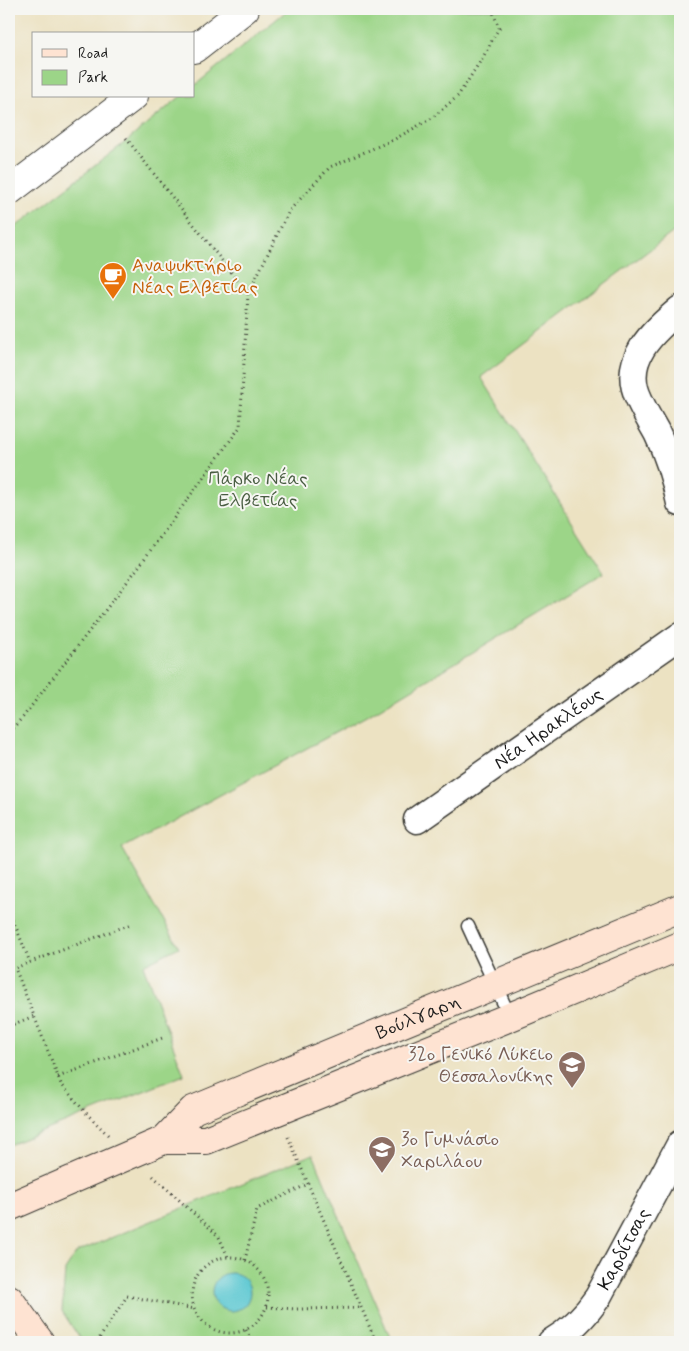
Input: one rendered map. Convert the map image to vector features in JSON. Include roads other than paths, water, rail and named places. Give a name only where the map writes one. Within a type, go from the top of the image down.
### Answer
[{"type":"main road","name":"Βούλγαρη","points":[[164,1140],[193,1110],[496,986],[680,908]]},
{"type":"main road","name":"Βούλγαρη","points":[[9,1207],[164,1140],[206,1140],[680,946]]},
{"type":"main road","points":[[11,1306],[40,1342]]},
{"type":"street","points":[[195,48],[233,13]]},
{"type":"street","points":[[9,191],[131,98]]},
{"type":"street","points":[[680,309],[656,330],[640,351],[634,367],[634,385],[638,398],[666,452],[680,503]]},
{"type":"street","name":"Νέα Ηρακλέους","points":[[417,820],[680,636]]},
{"type":"street","name":"Καρδίτσας","points":[[551,1342],[579,1335],[588,1310],[598,1297],[680,1144]]},
{"type":"lane","points":[[468,926],[510,1017]]},
{"type":"water","points":[[231,1273],[238,1274],[244,1279],[249,1285],[249,1299],[244,1305],[238,1310],[231,1311],[224,1310],[218,1305],[213,1299],[212,1292],[213,1285],[218,1279],[224,1274]]},
{"type":"place","name":"Αναψυκτήριο Νέας Ελβετίας","points":[[113,300]]},
{"type":"place","name":"32ο Γενικό Λύκειο Θεσσαλονίκης","points":[[572,1089]]},
{"type":"place","name":"3ο Γυμνάσιο Χαριλάου","points":[[382,1174]]},
{"type":"park label","name":"Πάρκο Νέας Ελβετίας","points":[[258,489]]}]
